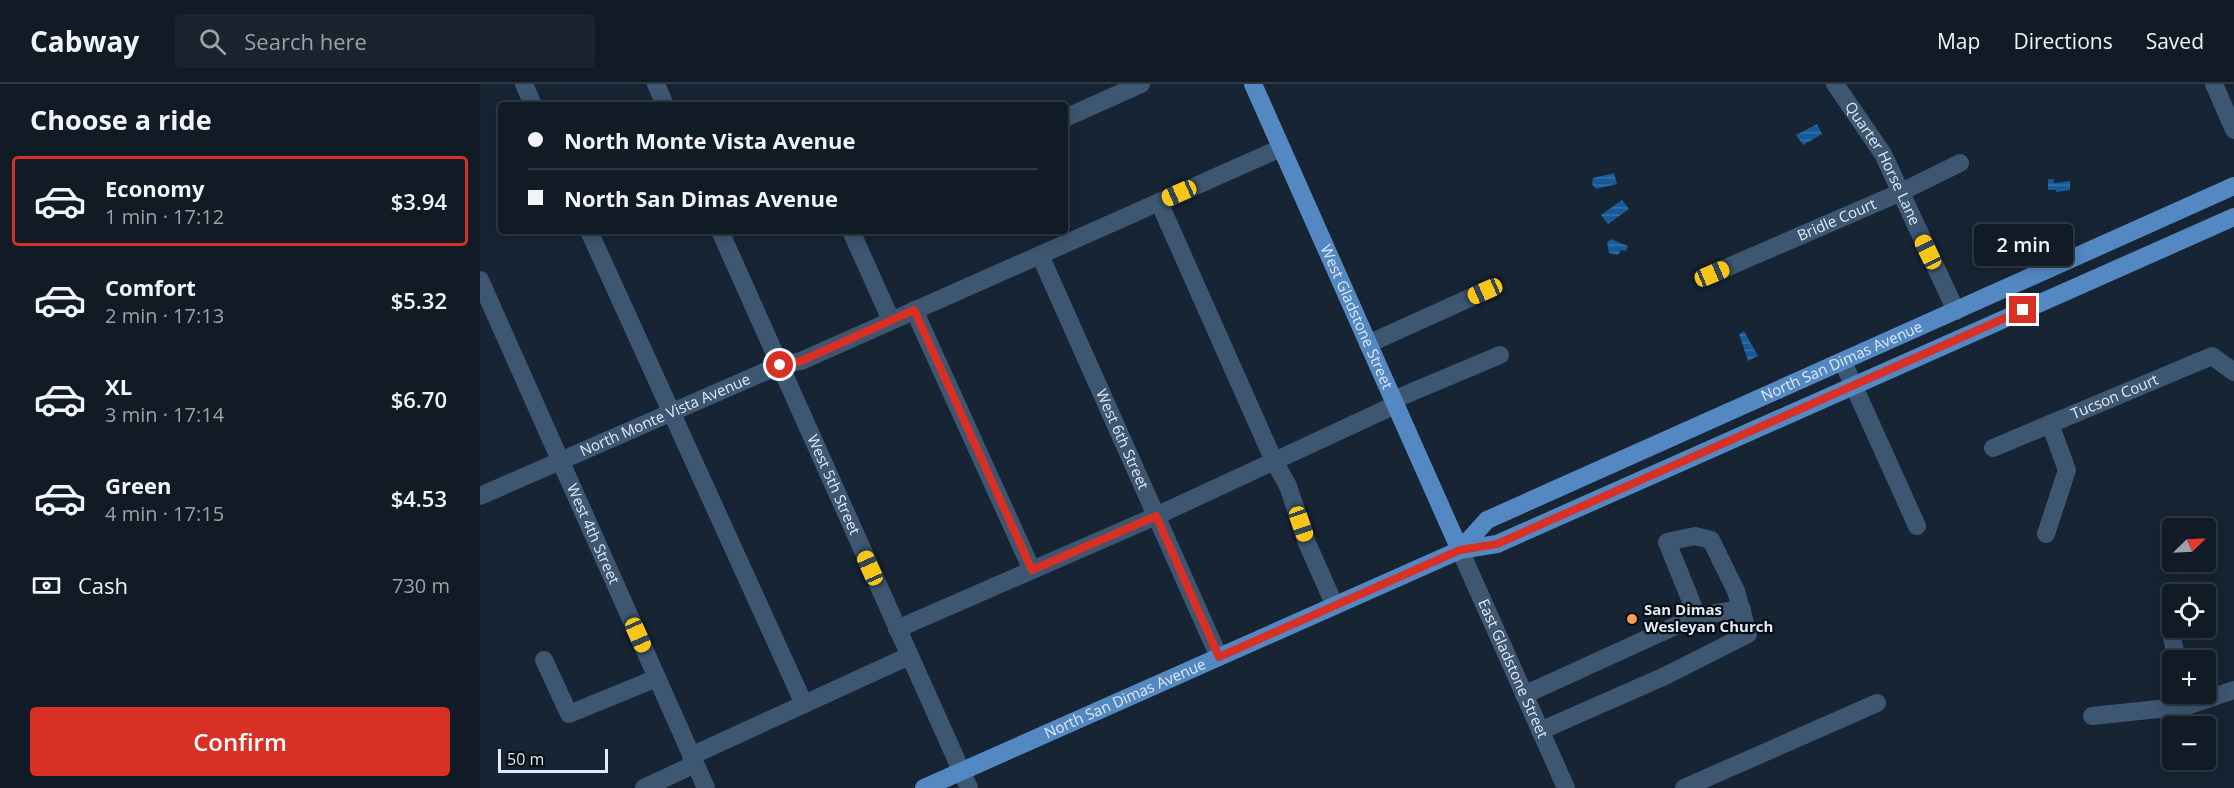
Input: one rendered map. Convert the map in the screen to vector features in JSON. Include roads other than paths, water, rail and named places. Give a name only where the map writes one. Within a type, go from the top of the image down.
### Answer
[{"type":"main road","name":"West Gladstone Street","points":[[1253,84],[1460,550]]},
{"type":"main road","name":"North San Dimas Avenue","points":[[1460,550],[1487,520],[2234,186]]},
{"type":"main road","name":"North San Dimas Avenue","points":[[924,788],[965,780],[1219,657],[1460,550],[1497,544],[1853,384],[2234,217]]},
{"type":"street","points":[[524,84],[532,102]]},
{"type":"street","points":[[656,84],[664,102]]},
{"type":"street","points":[[1068,117],[1141,84]]},
{"type":"street","name":"Quarter Horse Lane","points":[[1835,84],[1883,154],[1899,193],[1956,311]]},
{"type":"street","points":[[2214,84],[2234,130]]},
{"type":"street","name":"North Monte Vista Avenue","points":[[480,496],[780,365],[801,361],[1281,148]]},
{"type":"street","name":"Bridle Court","points":[[1712,274],[1899,193],[1960,163]]},
{"type":"street","points":[[1159,202],[1274,461],[1288,486],[1307,543],[1335,606]]},
{"type":"street","points":[[590,234],[804,704]]},
{"type":"street","name":"West 5th Street","points":[[721,234],[965,780]]},
{"type":"street","points":[[852,234],[891,320]]},
{"type":"street","name":"West 6th Street","points":[[1040,255],[1219,657]]},
{"type":"street","name":"West 4th Street","points":[[480,280],[706,788]]},
{"type":"street","points":[[1368,344],[1485,291]]},
{"type":"street","points":[[914,310],[1032,570]]},
{"type":"street","points":[[897,629],[1156,516],[1500,355]]},
{"type":"street","name":"Tucson Court","points":[[1993,448],[2212,356],[2234,372]]},
{"type":"street","points":[[1844,362],[1917,526]]},
{"type":"street","points":[[2046,534],[2067,470],[2050,424]]},
{"type":"street","points":[[1540,731],[1665,676],[1748,634],[1737,591],[1711,540],[1695,536],[1667,542],[1697,616]]},
{"type":"street","name":"East Gladstone Street","points":[[1460,550],[1565,788]]},
{"type":"street","points":[[1524,695],[1697,616],[1742,609]]},
{"type":"street","points":[[644,788],[693,760],[804,704],[909,656]]},
{"type":"street","points":[[544,660],[569,714],[657,678]]},
{"type":"street","points":[[2216,694],[2234,690]]},
{"type":"street","points":[[1684,788],[1877,703]]},
{"type":"street","points":[[2092,716],[2162,704]]},
{"type":"water","points":[[1817,124],[1822,134],[1803,145],[1796,135]]},
{"type":"water","points":[[1614,173],[1617,184],[1596,189],[1592,184],[1593,178]]},
{"type":"water","points":[[2048,179],[2054,179],[2054,183],[2070,181],[2070,190],[2056,192],[2056,190],[2048,190]]},
{"type":"water","points":[[1622,200],[1629,209],[1608,224],[1601,215]]},
{"type":"water","points":[[1611,239],[1628,246],[1626,251],[1621,250],[1618,255],[1609,253],[1607,243]]},
{"type":"water","points":[[1744,331],[1758,356],[1748,361],[1739,334]]},
{"type":"place","name":"San Dimas Wesleyan Church","points":[[1632,619]]}]
